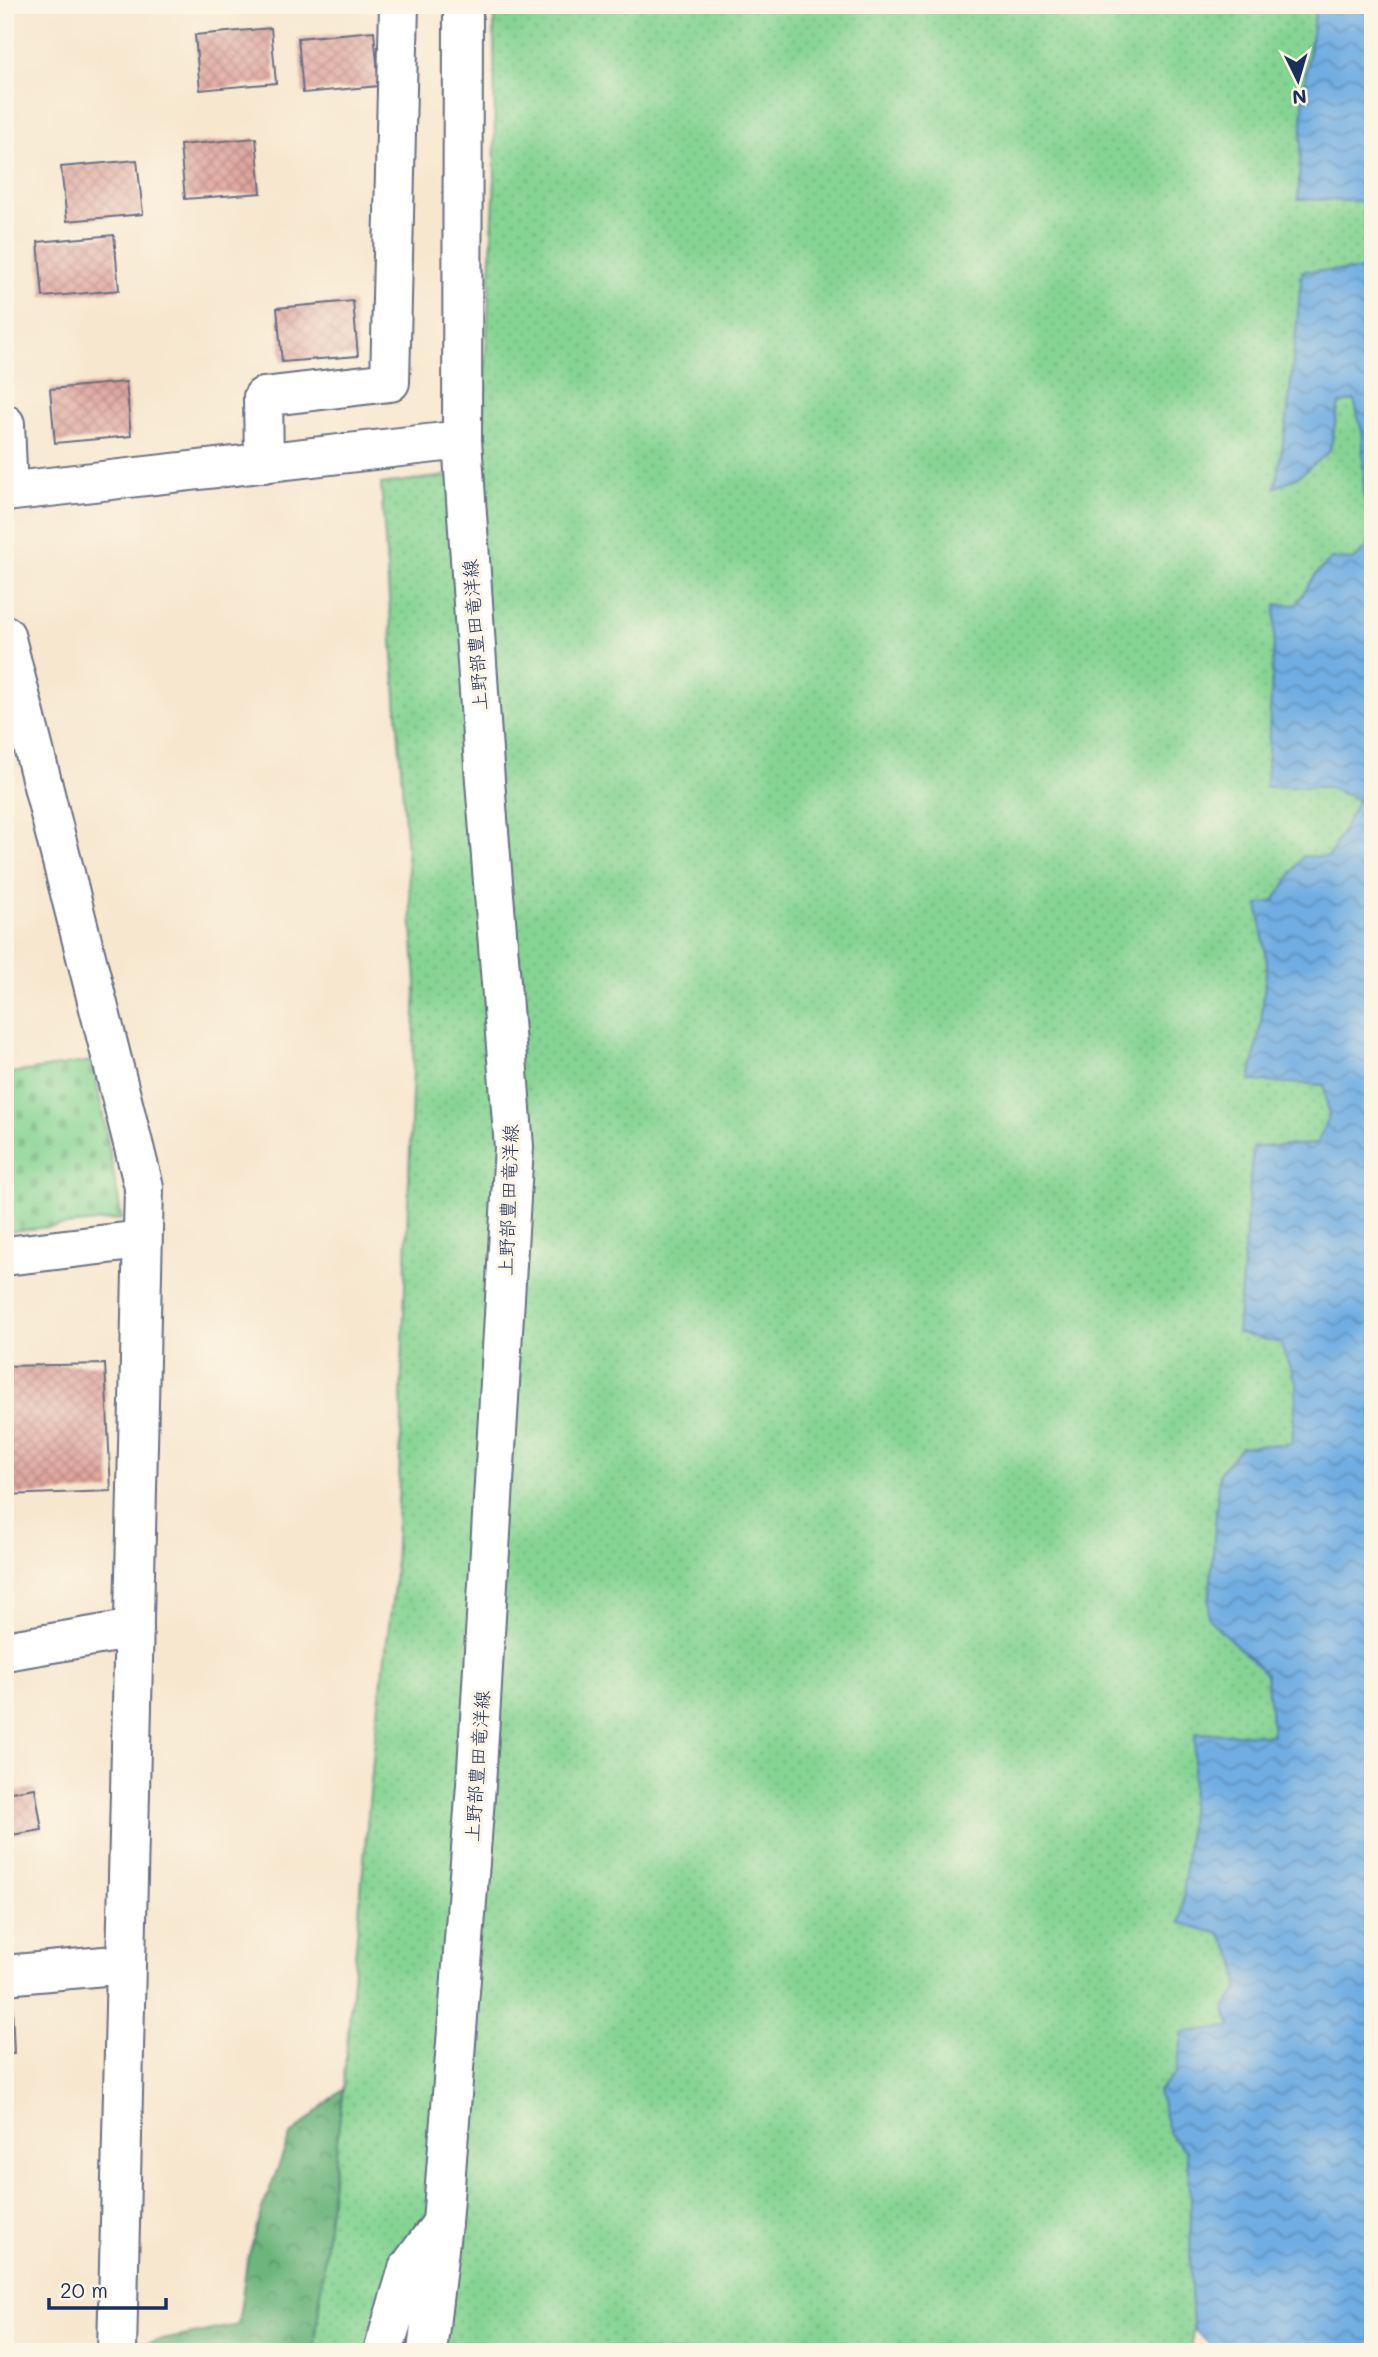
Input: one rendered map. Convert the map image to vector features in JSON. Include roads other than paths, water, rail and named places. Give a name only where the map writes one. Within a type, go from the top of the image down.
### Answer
[{"type":"street","points":[[264,463],[263,397],[390,382],[399,5]]},
{"type":"street","name":"上野部豊田竜洋線","points":[[428,2352],[442,2223],[476,1785],[514,1147],[462,440],[463,5]]},
{"type":"street","points":[[5,424],[7,492],[462,440]]},
{"type":"street","points":[[5,635],[144,1187],[117,2352]]},
{"type":"street","points":[[5,1256],[142,1240]]},
{"type":"street","points":[[5,1651],[134,1629]]},
{"type":"street","points":[[5,1975],[126,1964]]},
{"type":"street","points":[[383,2352],[408,2269],[442,2223]]},
{"type":"water","points":[[1316,5],[1373,5],[1373,202],[1298,199],[1304,87]]},
{"type":"water","points":[[1373,262],[1373,502],[1364,499],[1363,436],[1354,400],[1339,404],[1330,451],[1299,476],[1275,488],[1287,420],[1302,271],[1369,270]]},
{"type":"water","points":[[1373,542],[1373,2352],[1213,2352],[1213,2347],[1193,2329],[1191,2199],[1186,2151],[1170,2134],[1158,2091],[1176,2073],[1183,2032],[1231,2027],[1225,2008],[1239,1989],[1236,1961],[1220,1934],[1181,1923],[1196,1733],[1273,1735],[1266,1674],[1208,1618],[1219,1473],[1241,1447],[1292,1443],[1297,1384],[1280,1343],[1237,1333],[1253,1147],[1316,1144],[1329,1116],[1324,1085],[1250,1081],[1261,1023],[1267,963],[1258,905],[1274,901],[1303,856],[1329,857],[1358,800],[1328,787],[1266,787],[1276,604],[1296,605],[1315,575],[1331,559],[1353,560]]}]
